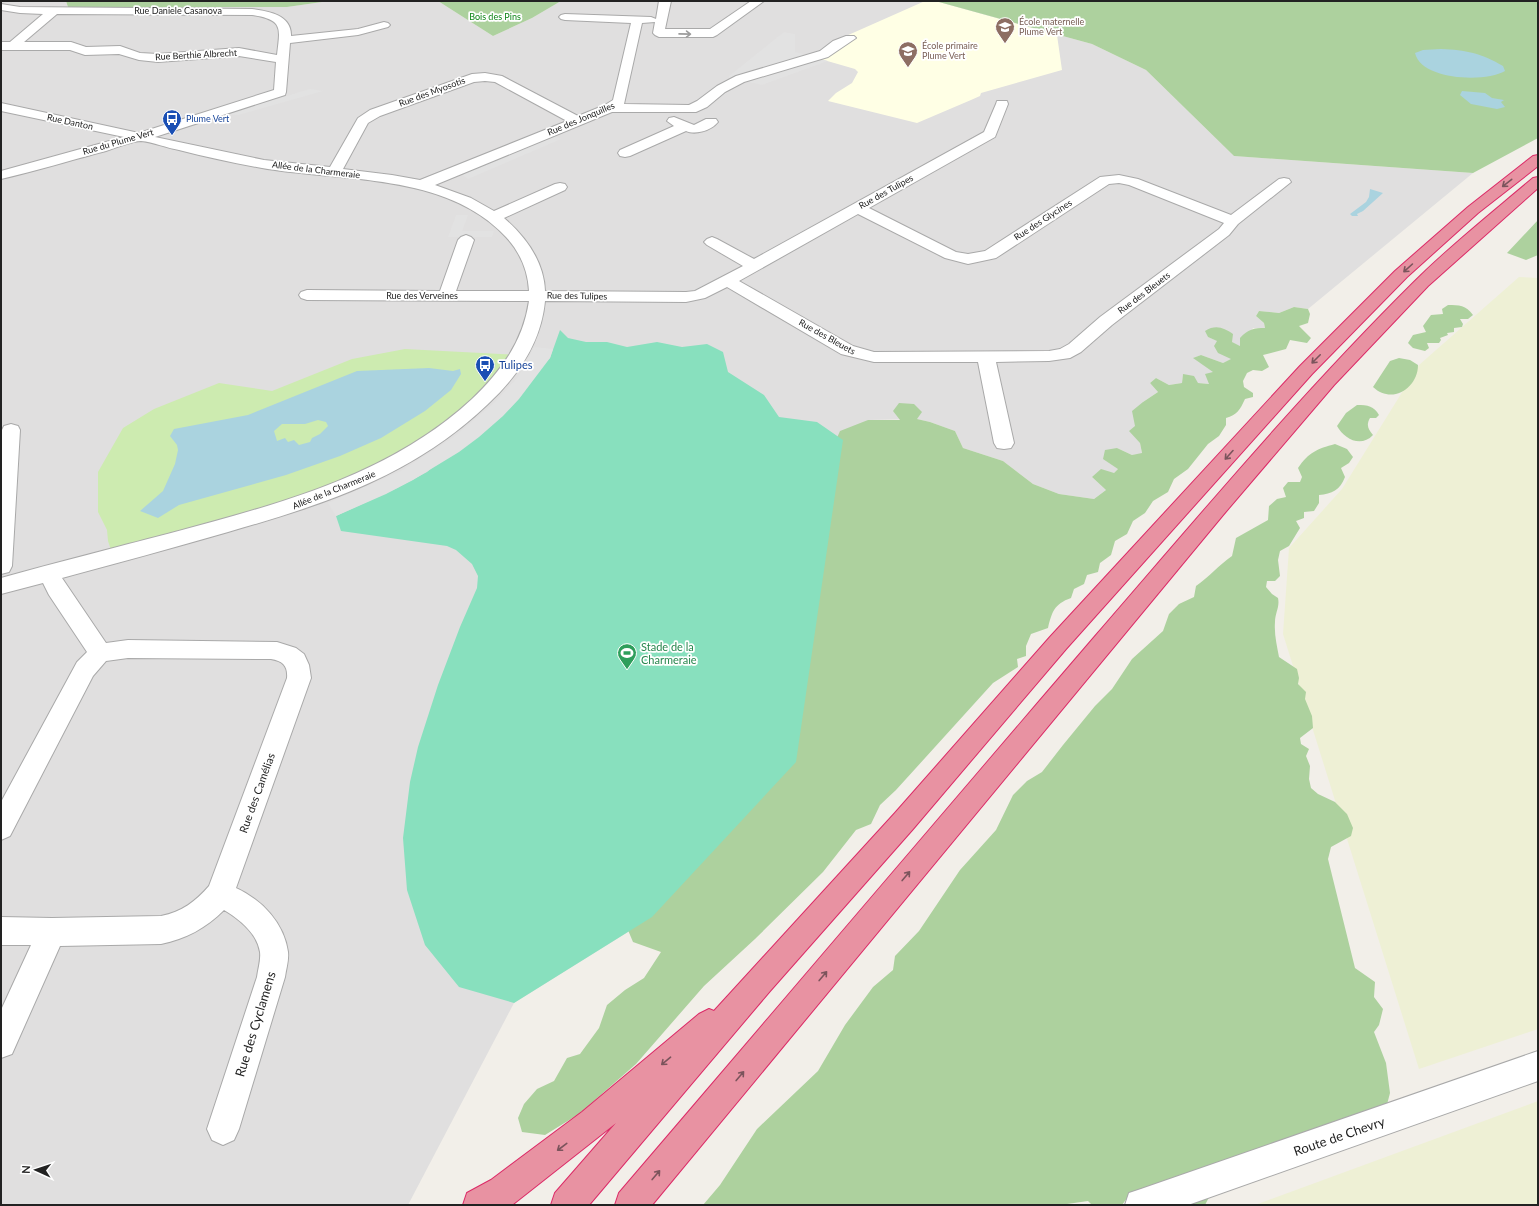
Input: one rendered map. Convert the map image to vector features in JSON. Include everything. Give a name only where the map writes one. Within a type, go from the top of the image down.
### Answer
[{"type":"highway","points":[[567,1205],[760,981],[904,821],[1058,643],[1306,370],[1401,274],[1473,210],[1538,159]]},
{"type":"highway","points":[[631,1205],[934,843],[1328,380],[1422,283],[1494,218],[1538,181]]},
{"type":"highway","points":[[479,1205],[503,1192],[593,1123],[760,981]]},
{"type":"street","points":[[660,33],[665,1]]},
{"type":"street","points":[[634,33],[713,33],[758,1]]},
{"type":"street","name":"Rue Daniele Casanova","points":[[1,7],[12,10],[53,11],[252,12],[270,16],[279,20],[284,27],[285,40],[280,92]]},
{"type":"street","points":[[14,45],[53,11]]},
{"type":"street","points":[[565,17],[662,20]]},
{"type":"street","name":"Rue des Jonquilles","points":[[421,185],[447,176],[610,108],[619,102],[637,20]]},
{"type":"street","points":[[285,40],[358,32],[384,25]]},
{"type":"street","points":[[610,108],[691,109],[698,107],[721,89],[740,80],[824,54],[837,44],[850,38]]},
{"type":"street","name":"Rue Berthie Albrecht","points":[[1,46],[71,46],[85,51],[120,50],[139,56],[158,58],[239,52],[283,60]]},
{"type":"street","name":"Rue des Myosotis","points":[[334,173],[363,121],[368,117],[375,113],[472,78],[486,76],[498,79],[577,121]]},
{"type":"street","name":"Rue du Plume Vert","points":[[1,175],[140,137],[280,92]]},
{"type":"street","name":"Rue des Tulipes","points":[[538,295],[699,295],[727,281],[753,265],[990,134],[1002,104]]},
{"type":"street","name":"Rue Danton","points":[[1,107],[140,137]]},
{"type":"street","points":[[668,109],[674,121],[694,130],[711,122]]},
{"type":"street","points":[[625,153],[686,126]]},
{"type":"street","name":"Allée de la Charmeraie","points":[[1,586],[291,507],[350,486],[400,462],[438,438],[479,405],[503,378],[520,355],[531,332],[537,307],[538,295],[531,263],[527,255],[516,238],[494,217],[465,201],[421,185],[386,178],[334,173],[239,160],[140,137]]},
{"type":"street","name":"Rue des Glycines","points":[[857,208],[951,255],[968,259],[990,255],[1105,180],[1119,179],[1133,182],[1233,221]]},
{"type":"street","name":"Rue des Bleuets","points":[[727,281],[855,354],[874,357],[986,357],[1049,356],[1064,354],[1075,348],[1106,321],[1224,232],[1233,221],[1284,182]]},
{"type":"street","points":[[494,217],[560,187]]},
{"type":"street","points":[[446,296],[466,240]]},
{"type":"street","points":[[712,242],[753,265]]},
{"type":"street","name":"Rue des Verveines","points":[[307,295],[538,295]]},
{"type":"street","points":[[986,357],[1004,443]]},
{"type":"street","points":[[1,566],[12,430]]},
{"type":"street","points":[[1,828],[85,669],[100,653],[57,589],[49,573]]},
{"type":"street","name":"Rue des Camélias","points":[[1,931],[52,932],[161,930],[176,928],[208,909],[220,894],[299,678],[300,670],[296,660],[284,652],[271,650],[128,649],[100,653]]},
{"type":"street","name":"Rue des Cyclamens","points":[[220,894],[233,900],[254,915],[264,928],[272,944],[274,961],[271,977],[223,1129]]},
{"type":"street","points":[[1,1043],[52,932]]},
{"type":"street","name":"Route de Chevry","points":[[1141,1205],[1538,1066]]},
{"type":"shaded area","points":[[1,1],[66,1],[68,7],[287,7],[329,1],[438,1],[493,36],[532,18],[561,1],[939,2],[1092,44],[1146,70],[1234,156],[1473,173],[1308,309],[1294,307],[1279,313],[1259,311],[1256,316],[1264,323],[1265,328],[1253,328],[1240,346],[1206,331],[1208,337],[1218,341],[1232,359],[1223,363],[1201,355],[1194,358],[1214,372],[1210,384],[1197,383],[1183,374],[1182,383],[1169,385],[1156,378],[1150,383],[1158,392],[1143,402],[1140,443],[1142,454],[1132,455],[1117,448],[1118,469],[1114,473],[1092,477],[1106,490],[1094,499],[1059,494],[1033,484],[1003,461],[963,448],[955,431],[930,422],[917,419],[868,420],[652,917],[514,1003],[408,1205],[1,1205]]},
{"type":"shaded area","points":[[925,1],[939,2],[1057,35],[1062,70],[981,93],[980,96],[917,123],[828,101],[836,93],[852,83],[858,72],[855,69],[810,56],[813,56],[837,40]]},
{"type":"shaded area","points":[[784,32],[795,34],[795,52],[828,61],[762,85],[728,77]]},
{"type":"shaded area","points":[[310,89],[323,91],[238,115],[226,114]]},
{"type":"shaded area","points":[[553,135],[561,139],[468,179],[461,174]]},
{"type":"shaded area","points":[[456,215],[468,215],[462,231],[494,231],[492,237],[448,237]]},
{"type":"shaded area","points":[[1519,277],[1538,278],[1538,1029],[1419,1069],[1283,634],[1289,548],[1342,489],[1419,365]]},
{"type":"shaded area","points":[[534,347],[553,349],[550,358],[519,399],[503,416],[479,437],[459,452],[413,480],[386,494],[336,516],[328,503],[401,471],[454,437],[495,402],[518,377]]},
{"type":"shaded area","points":[[1538,1101],[1538,1205],[1255,1205]]},
{"type":"green space","points":[[66,1],[329,1],[287,7],[68,7]]},
{"type":"green space","name":"Bois des Pins","points":[[438,1],[561,1],[532,18],[493,36]]},
{"type":"green space","points":[[916,1],[1538,1],[1538,138],[1473,173],[1234,156],[1146,70],[1092,44],[939,2]]},
{"type":"green space","points":[[1538,220],[1538,255],[1526,260],[1507,253]]},
{"type":"green space","points":[[1448,305],[1462,306],[1468,309],[1473,315],[1468,319],[1460,319],[1463,324],[1462,327],[1454,328],[1454,332],[1447,333],[1448,335],[1440,338],[1441,340],[1439,343],[1427,343],[1429,348],[1425,351],[1413,348],[1408,343],[1413,335],[1426,332],[1423,326],[1431,315],[1443,314],[1442,309]]},
{"type":"green space","points":[[1294,307],[1308,309],[1310,314],[1308,323],[1299,326],[1311,338],[1307,343],[1290,340],[1286,349],[1263,355],[1269,367],[1262,371],[1253,370],[1247,373],[1243,381],[1244,387],[1253,393],[1253,397],[1245,399],[1238,412],[1226,418],[1226,425],[1219,436],[1208,444],[1188,469],[1174,479],[1168,492],[1153,501],[1145,513],[1133,521],[1127,534],[1115,541],[1111,555],[1100,563],[1098,572],[1087,575],[1084,584],[1074,589],[1071,598],[1065,600],[1057,606],[1051,617],[1048,628],[1031,634],[1026,646],[1026,656],[1017,659],[1018,667],[993,683],[896,790],[880,805],[871,824],[856,830],[823,872],[755,939],[704,986],[636,1064],[579,1114],[545,1135],[522,1132],[518,1118],[524,1104],[537,1089],[554,1081],[567,1058],[580,1054],[599,1028],[607,1005],[625,990],[644,978],[661,952],[633,942],[625,923],[840,431],[868,420],[900,420],[893,411],[899,403],[914,404],[922,412],[917,419],[955,431],[963,448],[1003,461],[1033,484],[1059,494],[1094,499],[1106,490],[1092,477],[1101,469],[1114,473],[1118,469],[1103,459],[1105,450],[1117,448],[1132,455],[1142,453],[1140,443],[1129,431],[1135,426],[1132,411],[1158,392],[1150,383],[1156,378],[1169,385],[1182,383],[1183,374],[1194,376],[1198,383],[1209,384],[1205,374],[1213,372],[1193,358],[1201,355],[1223,363],[1231,359],[1218,353],[1214,346],[1217,341],[1208,337],[1205,331],[1216,327],[1226,330],[1233,334],[1232,342],[1240,346],[1240,338],[1246,333],[1254,329],[1265,328],[1264,323],[1256,316],[1259,311],[1279,313]]},
{"type":"green space","name":"Stade de la Charmeraie","points":[[560,330],[568,338],[586,342],[607,342],[627,347],[657,342],[682,347],[707,344],[723,352],[728,372],[764,395],[779,417],[817,422],[843,440],[796,762],[652,917],[514,1003],[459,987],[425,945],[407,890],[403,838],[410,782],[418,747],[438,685],[460,627],[477,588],[478,576],[472,564],[456,550],[447,546],[341,531],[336,516],[397,488],[427,472],[550,358]]},
{"type":"green space","points":[[405,349],[520,355],[503,378],[378,473],[113,556],[108,541],[107,530],[98,512],[98,472],[123,428],[154,409],[219,383],[272,391],[352,359]]},
{"type":"green space","points":[[1399,358],[1410,360],[1418,365],[1414,381],[1409,387],[1396,394],[1388,394],[1380,392],[1373,387],[1390,361]]},
{"type":"green space","points":[[1357,405],[1370,407],[1379,415],[1376,418],[1370,418],[1368,427],[1373,435],[1363,441],[1348,438],[1337,426],[1346,413]]},
{"type":"green space","points":[[1335,444],[1347,449],[1353,457],[1349,463],[1341,468],[1345,477],[1338,488],[1328,494],[1319,495],[1319,503],[1314,511],[1304,512],[1304,518],[1296,521],[1300,528],[1289,546],[1280,551],[1278,560],[1280,576],[1275,581],[1267,581],[1266,587],[1278,598],[1275,626],[1279,657],[1297,669],[1299,678],[1298,684],[1306,692],[1305,699],[1312,716],[1313,728],[1300,738],[1301,744],[1309,749],[1306,756],[1310,766],[1309,779],[1311,788],[1318,794],[1335,802],[1347,814],[1353,828],[1351,836],[1331,847],[1328,859],[1355,968],[1375,982],[1374,997],[1383,1009],[1379,1025],[1374,1032],[1386,1063],[1390,1093],[1384,1116],[1221,1174],[1205,1205],[1139,1205],[1130,1194],[1122,1205],[1092,1205],[1088,1201],[1067,1205],[703,1205],[720,1185],[757,1129],[818,1071],[845,1025],[873,987],[893,970],[895,956],[919,931],[960,870],[996,830],[1013,795],[1027,781],[1042,772],[1095,706],[1112,689],[1132,659],[1163,631],[1169,614],[1179,604],[1194,597],[1196,586],[1232,556],[1236,538],[1268,520],[1269,506],[1277,499],[1286,497],[1283,488],[1288,482],[1300,482],[1302,477],[1298,468],[1306,458],[1318,450]]},
{"type":"water","points":[[1441,49],[1466,51],[1480,55],[1503,66],[1505,71],[1496,75],[1483,77],[1455,77],[1441,74],[1429,69],[1420,62],[1415,53],[1423,50]]},
{"type":"water","points":[[1462,91],[1485,93],[1492,98],[1504,100],[1501,102],[1505,107],[1497,109],[1471,104],[1460,95]]},
{"type":"water","points":[[1370,189],[1383,193],[1363,211],[1357,214],[1358,216],[1352,216],[1350,214],[1366,202],[1369,197]]},
{"type":"water","points":[[429,368],[453,371],[460,369],[461,374],[451,390],[425,411],[381,438],[340,456],[286,475],[179,505],[158,518],[140,511],[163,491],[175,464],[178,450],[177,445],[170,436],[174,429],[248,415],[357,371]],"holes":[[[318,420],[326,422],[328,426],[320,434],[312,438],[310,442],[299,445],[294,440],[288,442],[285,438],[277,441],[274,431],[282,424],[305,424]]]},
{"type":"place","name":"École maternelle Plume Vert","points":[[1005,44]]},
{"type":"place","name":"École primaire Plume Vert","points":[[908,68]]},
{"type":"place","name":"Plume Vert","points":[[172,136]]},
{"type":"place","name":"Tulipes","points":[[485,382]]},
{"type":"place","name":"Stade de la Charmeraie","points":[[627,670]]}]
